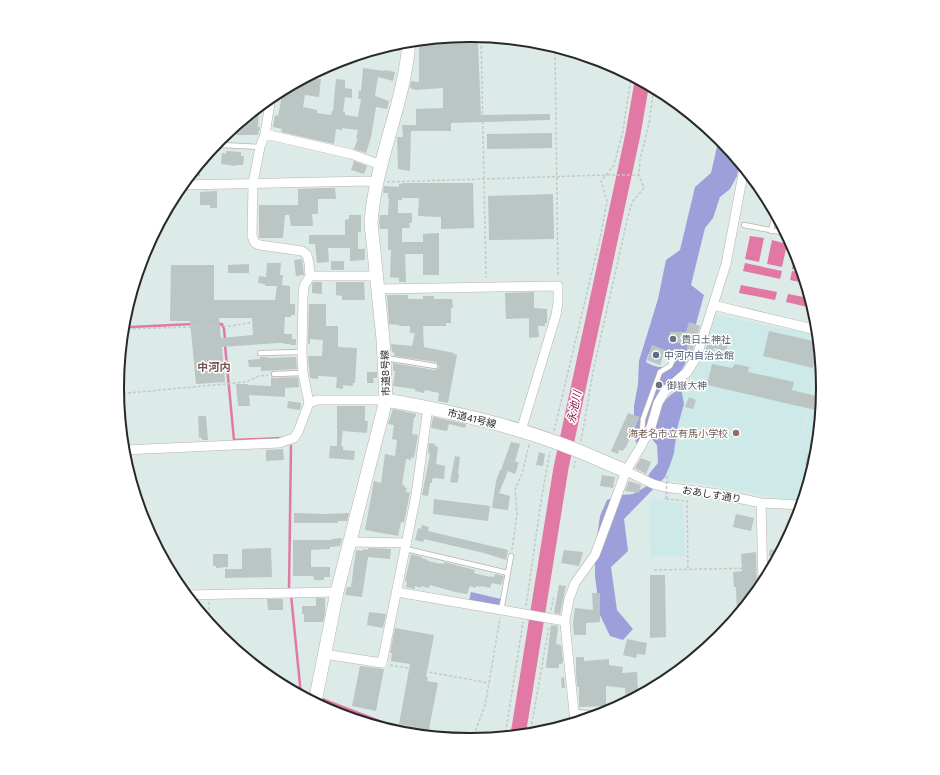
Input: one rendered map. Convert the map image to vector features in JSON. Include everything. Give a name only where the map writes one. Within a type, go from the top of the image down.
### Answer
[{"type":"street","name":"市道8号線","points":[[316,697],[337,592],[386,400],[384,357],[371,223],[377,182],[399,98],[408,48]]},
{"type":"street","points":[[130,450],[278,443],[294,438],[298,432],[309,403],[303,373],[302,352],[303,292],[306,281],[310,276],[309,259],[302,251],[260,245],[252,240],[253,183],[260,147],[265,134],[270,106]]},
{"type":"street","points":[[265,134],[352,154],[381,165]]},
{"type":"street","points":[[574,717],[565,621],[570,599],[576,583],[595,555],[626,471],[651,427],[658,403],[665,391],[687,372],[696,356],[726,264],[743,176]]},
{"type":"street","points":[[191,185],[377,182]]},
{"type":"street","points":[[310,276],[377,276]]},
{"type":"street","points":[[378,289],[558,286],[556,315],[526,432]]},
{"type":"street","points":[[713,305],[811,328]]},
{"type":"street","points":[[309,403],[317,400],[386,400]]},
{"type":"street","name":"市道41号線","points":[[386,400],[475,417],[554,441],[578,451]]},
{"type":"street","points":[[324,654],[382,663],[416,495],[428,407]]},
{"type":"street","points":[[578,451],[626,471]]},
{"type":"street","name":"おあしす通り","points":[[626,471],[653,484],[664,487],[719,494],[761,503],[795,505]]},
{"type":"street","points":[[761,503],[763,568]]},
{"type":"street","points":[[349,542],[406,546]]},
{"type":"street","points":[[194,595],[337,592]]},
{"type":"street","points":[[397,592],[565,621]]},
{"type":"lane","points":[[224,145],[260,147]]},
{"type":"lane","points":[[772,231],[773,223]]},
{"type":"lane","points":[[744,225],[778,232]]},
{"type":"lane","points":[[260,353],[302,352]]},
{"type":"lane","points":[[643,442],[643,419],[660,372],[670,366],[674,353]]},
{"type":"lane","points":[[384,357],[435,366]]},
{"type":"lane","points":[[274,374],[303,373]]},
{"type":"lane","points":[[406,546],[508,573]]},
{"type":"lane","points":[[501,611],[511,556]]},
{"type":"lane","points":[[574,712],[587,713]]},
{"type":"path","points":[[481,42],[486,287]]},
{"type":"path","points":[[555,53],[558,286]]},
{"type":"path","points":[[506,731],[554,441],[607,201],[601,181],[614,165],[621,138],[630,82]]},
{"type":"path","points":[[578,451],[594,367],[629,212],[633,201],[644,188],[639,175],[640,160],[649,123],[653,94]]},
{"type":"path","points":[[377,182],[639,175]]},
{"type":"path","points":[[129,329],[223,327],[253,322],[271,321]]},
{"type":"path","points":[[124,393],[246,382],[262,375],[274,374]]},
{"type":"path","points":[[511,556],[517,514],[515,489],[522,474],[526,432]]},
{"type":"path","points":[[668,475],[667,499],[686,500],[687,503],[688,569]]},
{"type":"path","points":[[654,570],[763,568]]},
{"type":"path","points":[[208,594],[209,613]]},
{"type":"path","points":[[531,727],[554,596]]},
{"type":"path","points":[[475,733],[485,706],[501,611]]},
{"type":"path","points":[[382,663],[489,683]]},
{"type":"shaded area","points":[[717,146],[738,170],[737,176],[730,189],[720,197],[713,218],[705,228],[691,285],[704,295],[685,364],[637,444],[631,431],[638,384],[639,361],[658,299],[666,260],[680,250],[695,187],[711,173]],"holes":[[[652,349],[663,354],[671,351],[673,358],[667,366],[658,367],[646,362]]]},
{"type":"shaded area","points":[[750,236],[764,238],[759,262],[745,259]]},
{"type":"shaded area","points":[[772,240],[784,243],[786,248],[782,267],[767,264]]},
{"type":"shaded area","points":[[745,263],[782,271],[780,279],[743,271]]},
{"type":"shaded area","points":[[792,271],[795,272],[799,282],[790,280]]},
{"type":"shaded area","points":[[741,285],[777,292],[775,300],[739,293]]},
{"type":"shaded area","points":[[788,294],[804,297],[806,307],[786,302]]},
{"type":"shaded area","name":"海老名市立有馬小学校","points":[[712,314],[811,333],[815,371],[797,467],[816,379],[813,433],[804,477],[796,501],[716,486],[670,481],[669,503],[683,503],[685,556],[651,557],[649,504],[651,501],[664,499],[666,481],[665,472],[678,396],[702,358]]},
{"type":"shaded area","points":[[681,388],[684,404],[677,429],[674,453],[670,465],[665,477],[624,519],[628,551],[611,567],[617,610],[633,629],[623,640],[610,636],[600,615],[595,576],[595,550],[600,516],[607,500],[621,495],[633,494],[647,486],[649,474],[658,463],[657,445],[650,437],[655,422],[663,403]]},
{"type":"shaded area","points":[[471,592],[501,599],[500,604],[497,606],[469,602]]},
{"type":"building","points":[[478,43],[481,115],[550,114],[550,120],[451,123],[451,131],[411,131],[410,171],[398,169],[397,137],[403,137],[402,125],[416,125],[416,109],[443,108],[443,88],[416,90],[410,88],[411,81],[419,82],[419,46],[440,44]]},
{"type":"building","points":[[363,68],[395,72],[393,81],[378,77],[375,96],[389,101],[387,109],[376,107],[371,137],[366,153],[354,149],[358,138],[356,138],[358,130],[342,128],[342,130],[336,129],[334,144],[281,132],[282,129],[273,127],[275,115],[278,116],[282,98],[316,79],[321,79],[319,97],[305,95],[303,107],[317,110],[317,113],[331,115],[333,111],[336,79],[345,80],[345,88],[352,89],[352,98],[345,97],[343,112],[345,112],[345,115],[358,117],[361,99],[358,99],[359,90],[361,91]]},
{"type":"building","points":[[259,114],[258,127],[260,127],[258,135],[236,135]]},
{"type":"building","points":[[552,133],[552,148],[487,149],[487,134]]},
{"type":"building","points":[[226,151],[241,152],[241,156],[244,156],[243,165],[236,166],[221,164],[222,153],[226,154]]},
{"type":"building","points":[[354,161],[367,166],[364,174],[351,170]]},
{"type":"building","points":[[473,183],[474,228],[441,229],[441,217],[418,216],[419,198],[402,198],[402,200],[398,200],[398,213],[412,213],[412,223],[409,223],[410,228],[402,228],[402,242],[423,242],[423,234],[439,233],[439,275],[423,275],[423,254],[405,254],[406,282],[399,282],[399,278],[390,277],[391,250],[388,250],[388,229],[380,229],[379,222],[380,215],[388,215],[389,198],[388,193],[383,193],[384,186],[399,187],[399,184]]},
{"type":"building","points":[[335,188],[336,199],[318,199],[318,214],[312,214],[313,226],[291,226],[289,215],[285,215],[283,238],[259,238],[259,205],[298,205],[298,189]]},
{"type":"building","points":[[217,191],[217,208],[210,208],[210,205],[200,205],[200,192]]},
{"type":"building","points":[[553,194],[554,239],[489,240],[488,196]]},
{"type":"building","points":[[349,215],[361,215],[361,232],[358,232],[358,249],[365,249],[365,260],[350,261],[350,248],[328,248],[329,262],[317,263],[315,244],[309,244],[309,235],[345,235],[345,220],[349,219]]},
{"type":"building","points":[[302,259],[304,275],[296,276],[294,260]]},
{"type":"building","points":[[331,261],[344,261],[344,270],[331,270]]},
{"type":"building","points":[[267,263],[281,263],[280,275],[283,275],[282,285],[290,286],[290,304],[295,304],[295,315],[285,317],[284,334],[292,334],[292,339],[296,339],[296,345],[277,343],[222,347],[225,382],[196,384],[190,321],[170,321],[171,265],[214,265],[214,300],[275,300],[277,286],[265,286],[265,284],[258,283],[259,276],[266,277]],"holes":[[[219,318],[252,318],[253,335],[221,338]]]},
{"type":"building","points":[[249,264],[249,273],[228,273],[228,265]]},
{"type":"building","points":[[313,282],[322,282],[322,294],[312,293]]},
{"type":"building","points":[[336,282],[364,282],[365,300],[342,300],[342,296],[336,295]]},
{"type":"building","points":[[534,292],[534,308],[547,309],[547,323],[545,323],[545,326],[538,326],[539,337],[529,338],[529,318],[506,319],[505,293]]},
{"type":"building","points":[[387,295],[408,295],[408,299],[423,299],[423,296],[434,296],[434,299],[452,299],[453,308],[451,308],[451,323],[446,323],[446,326],[423,326],[424,347],[454,353],[457,355],[448,403],[438,401],[439,393],[425,390],[424,393],[415,391],[415,389],[393,386],[395,371],[393,371],[393,363],[434,370],[438,369],[439,366],[436,362],[394,356],[395,353],[392,352],[391,344],[412,346],[415,333],[410,333],[410,326],[389,324]]},
{"type":"building","points":[[309,304],[326,304],[326,326],[338,326],[338,347],[357,348],[355,383],[353,383],[353,386],[343,385],[343,389],[336,388],[337,377],[318,376],[318,379],[310,378],[308,356],[322,356],[323,340],[310,339],[310,344],[308,344]]},
{"type":"building","points":[[689,322],[700,326],[692,353],[686,362],[687,343],[669,343],[669,336],[670,332],[686,332]]},
{"type":"building","points":[[769,331],[813,341],[815,360],[813,368],[763,356]]},
{"type":"building","points":[[709,339],[728,344],[726,351],[714,348],[712,354],[705,352]]},
{"type":"building","name":"中河内自治会館","points":[[652,345],[665,350],[660,365],[647,360]]},
{"type":"building","points":[[260,357],[296,357],[297,369],[261,371],[261,367],[249,367],[248,360],[260,359]]},
{"type":"building","points":[[712,364],[732,368],[735,364],[749,367],[748,372],[794,382],[792,390],[816,396],[815,410],[707,385]]},
{"type":"building","points":[[367,372],[377,372],[377,378],[373,378],[374,383],[367,383]]},
{"type":"building","points":[[271,377],[298,377],[299,387],[285,388],[285,397],[249,395],[250,406],[238,406],[236,384],[271,386]]},
{"type":"building","points":[[689,397],[696,400],[693,409],[685,407]]},
{"type":"building","points":[[288,401],[301,403],[300,410],[287,408]]},
{"type":"building","points":[[337,406],[365,406],[365,421],[368,421],[367,433],[343,431],[341,446],[343,446],[343,450],[355,451],[354,460],[329,458],[330,446],[337,446]]},
{"type":"building","points":[[393,409],[416,414],[412,434],[418,435],[414,458],[411,457],[411,460],[406,459],[402,485],[405,485],[404,487],[407,488],[406,492],[410,493],[404,522],[401,522],[398,536],[365,530],[374,481],[381,483],[385,454],[395,456],[397,440],[392,439],[394,425],[388,424]]},
{"type":"building","points":[[628,413],[640,417],[625,449],[624,448],[623,451],[619,450],[618,454],[611,451]]},
{"type":"building","points":[[198,416],[206,416],[208,440],[202,440],[202,438],[199,438]]},
{"type":"building","points":[[433,417],[466,424],[465,428],[449,424],[447,431],[431,428]]},
{"type":"building","points":[[511,442],[520,444],[515,461],[519,463],[515,474],[508,471],[499,493],[510,496],[508,510],[492,508],[496,481]]},
{"type":"building","points":[[429,443],[435,444],[435,446],[438,447],[436,464],[445,466],[444,479],[432,479],[428,496],[422,495],[430,454],[428,453]]},
{"type":"building","points":[[283,449],[284,460],[266,461],[266,450]]},
{"type":"building","points":[[539,452],[545,454],[543,466],[536,465]]},
{"type":"building","points":[[808,453],[809,453],[807,465],[805,465]]},
{"type":"building","points":[[455,456],[460,457],[457,483],[450,482]]},
{"type":"building","points":[[641,458],[651,462],[646,474],[635,468]]},
{"type":"building","points":[[602,475],[615,477],[613,488],[600,486]]},
{"type":"building","points":[[629,481],[641,485],[639,493],[625,491]]},
{"type":"building","points":[[434,499],[490,506],[488,521],[433,514]]},
{"type":"building","points":[[294,513],[349,513],[347,521],[338,521],[338,523],[294,523]]},
{"type":"building","points":[[736,514],[754,518],[751,531],[733,527]]},
{"type":"building","points":[[422,525],[429,527],[428,531],[508,550],[506,560],[484,553],[424,539],[423,542],[415,540],[418,528],[421,529]]},
{"type":"building","points":[[341,538],[342,540],[340,546],[330,547],[330,549],[311,550],[311,567],[330,567],[330,577],[324,577],[324,580],[314,580],[314,577],[312,576],[293,576],[293,540],[332,540]]},
{"type":"building","points":[[271,548],[272,577],[225,578],[225,569],[242,569],[242,549]]},
{"type":"building","points":[[368,548],[391,549],[390,559],[368,557],[362,597],[345,595],[347,587],[351,587],[356,550],[363,551],[363,549],[368,550]]},
{"type":"building","points":[[770,549],[774,550],[771,556],[769,556]]},
{"type":"building","points":[[564,550],[583,552],[579,566],[561,563]]},
{"type":"building","points":[[756,552],[757,579],[737,607],[736,587],[734,587],[733,572],[742,571],[741,554]]},
{"type":"building","points":[[213,554],[228,554],[228,567],[216,568],[216,566],[213,566]]},
{"type":"building","points":[[411,554],[422,557],[428,561],[441,564],[444,564],[444,562],[475,570],[474,573],[490,577],[494,577],[495,574],[504,576],[501,585],[492,583],[490,588],[476,586],[476,588],[470,586],[467,594],[430,585],[429,588],[421,586],[421,588],[415,586],[415,589],[406,587],[407,582],[405,581]]},
{"type":"building","points":[[650,575],[665,575],[666,637],[650,638]]},
{"type":"building","points":[[559,585],[566,586],[560,614],[554,613]]},
{"type":"building","points":[[592,593],[600,593],[600,622],[586,623],[586,635],[574,635],[573,623],[575,608],[593,610]]},
{"type":"building","points":[[316,598],[325,598],[325,613],[323,622],[304,622],[302,606],[316,606]]},
{"type":"building","points":[[267,599],[283,599],[283,610],[268,610]]},
{"type":"building","points":[[369,612],[386,614],[383,628],[367,625]]},
{"type":"building","points":[[551,625],[558,626],[556,644],[561,645],[563,661],[562,664],[559,664],[559,668],[547,668],[546,666]]},
{"type":"building","points":[[395,628],[434,635],[426,677],[428,677],[427,681],[438,683],[429,730],[399,724],[410,664],[391,661],[392,653],[390,653]]},
{"type":"building","points":[[627,639],[647,643],[645,655],[637,654],[636,658],[623,655]]},
{"type":"building","points":[[576,657],[584,657],[584,661],[609,659],[609,665],[623,667],[622,673],[637,672],[638,690],[626,696],[625,688],[606,686],[606,705],[579,707],[579,687],[577,687]]},
{"type":"building","points":[[360,666],[384,669],[376,711],[352,706]]},
{"type":"building","points":[[564,677],[565,688],[562,688],[561,678]]},
{"type":"waterway","name":"永池川","points":[[519,729],[561,468],[633,134],[641,87]]},
{"type":"waterway","points":[[131,327],[193,324]]},
{"type":"waterway","points":[[218,324],[222,324],[225,340]]},
{"type":"waterway","points":[[225,345],[234,440],[283,438]]},
{"type":"waterway","points":[[289,588],[291,446]]},
{"type":"waterway","points":[[291,595],[300,689]]},
{"type":"waterway","points":[[322,699],[375,719]]},
{"type":"place","name":"貴日土神社","points":[[673,339]]},
{"type":"place","name":"中河内自治会館","points":[[656,355]]},
{"type":"place","name":"御嶽大神","points":[[659,385]]},
{"type":"place","name":"海老名市立有馬小学校","points":[[736,433]]},
{"type":"district","name":"中河内","points":[[214,367]]}]
